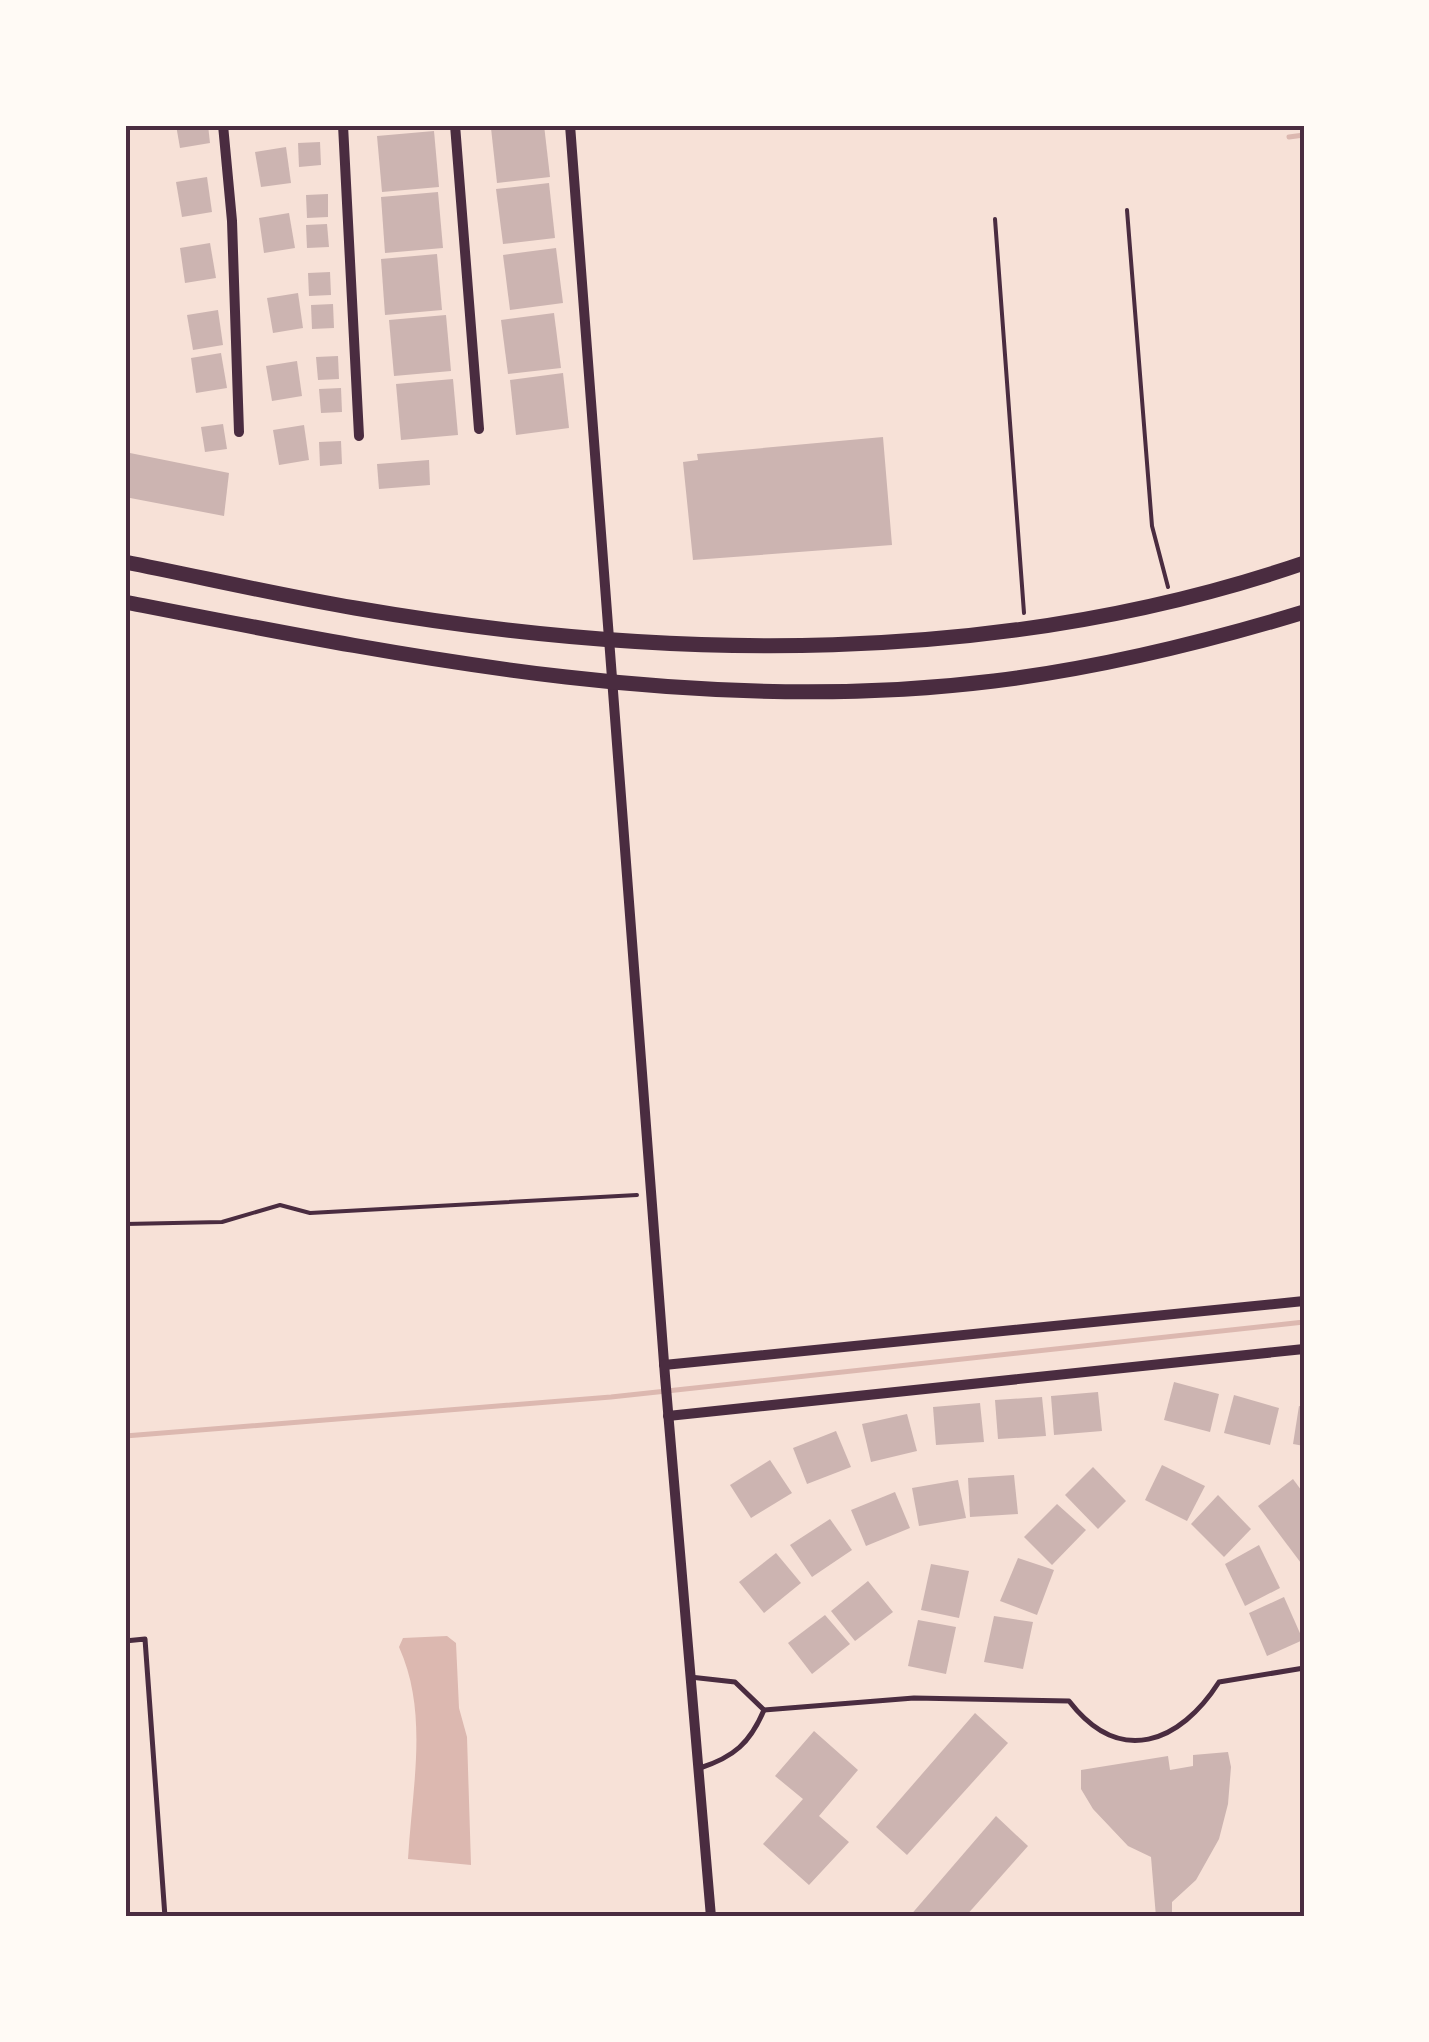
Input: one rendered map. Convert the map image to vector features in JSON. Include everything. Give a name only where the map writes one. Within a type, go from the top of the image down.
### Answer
[{"type":"main road","points":[[125,562],[354,608],[612,640],[796,645],[1025,628],[1171,601],[1304,562]]},
{"type":"main road","points":[[125,602],[459,664],[615,684],[820,690],[992,681],[1113,662],[1304,612]]},
{"type":"street","points":[[224,125],[232,221],[239,432]]},
{"type":"street","points":[[342,125],[359,436]]},
{"type":"street","points":[[454,125],[479,429]]},
{"type":"street","points":[[570,125],[612,640],[666,1400],[711,1917]]},
{"type":"street","points":[[664,1370],[1304,1301]]},
{"type":"street","points":[[668,1416],[1304,1349]]},
{"type":"lane","points":[[125,1641],[146,1639],[164,1917]]},
{"type":"lane","points":[[764,1710],[914,1698],[1069,1701],[1080,1715],[1112,1737],[1156,1740],[1202,1709],[1219,1682],[1304,1668]]},
{"type":"lane","points":[[690,1677],[735,1682],[751,1692],[764,1710]]},
{"type":"lane","points":[[698,1768],[727,1759],[739,1750],[754,1733],[764,1710]]},
{"type":"path","points":[[1126,210],[1152,526],[1171,601]]},
{"type":"path","points":[[995,219],[1025,628]]},
{"type":"path","points":[[125,1224],[222,1222],[280,1205],[310,1213],[652,1194]]},
{"type":"shaded area","points":[[447,1636],[456,1643],[459,1708],[467,1737],[471,1865],[408,1859],[416,1724],[414,1698],[399,1647],[403,1638]]},
{"type":"building","points":[[176,125],[208,125],[210,143],[180,148]]},
{"type":"building","points":[[544,125],[550,177],[497,183],[491,128]]},
{"type":"building","points":[[434,131],[439,187],[382,192],[377,136]]},
{"type":"building","points":[[320,142],[321,165],[299,167],[298,143]]},
{"type":"building","points":[[286,147],[291,183],[261,187],[255,152]]},
{"type":"building","points":[[207,177],[212,212],[182,217],[176,182]]},
{"type":"building","points":[[549,183],[555,238],[503,244],[496,189]]},
{"type":"building","points":[[438,192],[443,248],[385,253],[381,197]]},
{"type":"building","points":[[328,194],[328,217],[307,218],[306,195]]},
{"type":"building","points":[[289,213],[295,248],[264,253],[259,218]]},
{"type":"building","points":[[327,224],[329,247],[307,248],[306,225]]},
{"type":"building","points":[[210,243],[216,278],[185,283],[180,248]]},
{"type":"building","points":[[556,248],[563,303],[510,310],[503,255]]},
{"type":"building","points":[[437,254],[442,310],[385,315],[381,259]]},
{"type":"building","points":[[330,272],[331,295],[309,296],[308,273]]},
{"type":"building","points":[[298,293],[303,328],[273,333],[267,298]]},
{"type":"building","points":[[333,304],[334,328],[312,329],[311,305]]},
{"type":"building","points":[[218,310],[223,345],[193,350],[187,315]]},
{"type":"building","points":[[554,313],[561,368],[508,374],[501,320]]},
{"type":"building","points":[[446,315],[451,371],[394,376],[389,320]]},
{"type":"building","points":[[221,353],[227,388],[196,393],[191,358]]},
{"type":"building","points":[[338,356],[339,379],[318,380],[316,357]]},
{"type":"building","points":[[297,361],[302,396],[272,401],[266,366]]},
{"type":"building","points":[[563,373],[569,428],[516,435],[510,380]]},
{"type":"building","points":[[453,379],[458,435],[401,440],[396,384]]},
{"type":"building","points":[[341,388],[342,412],[321,413],[319,389]]},
{"type":"building","points":[[223,424],[227,449],[205,452],[201,427]]},
{"type":"building","points":[[304,425],[309,460],[279,465],[273,430]]},
{"type":"building","points":[[883,437],[892,545],[693,560],[683,462],[698,460],[697,454]]},
{"type":"building","points":[[341,441],[342,464],[320,466],[319,442]]},
{"type":"building","points":[[125,452],[229,473],[224,516],[125,497]]},
{"type":"building","points":[[429,460],[430,485],[379,489],[377,464]]},
{"type":"building","points":[[1174,1382],[1219,1394],[1210,1432],[1164,1420]]},
{"type":"building","points":[[1098,1392],[1102,1431],[1054,1435],[1051,1396]]},
{"type":"building","points":[[1234,1395],[1279,1408],[1270,1445],[1224,1433]]},
{"type":"building","points":[[1042,1397],[1046,1436],[998,1439],[995,1400]]},
{"type":"building","points":[[980,1403],[984,1442],[936,1445],[933,1407]]},
{"type":"building","points":[[1299,1406],[1304,1407],[1304,1446],[1293,1444]]},
{"type":"building","points":[[907,1414],[917,1451],[871,1462],[862,1424]]},
{"type":"building","points":[[836,1431],[851,1467],[807,1484],[793,1448]]},
{"type":"building","points":[[770,1460],[792,1493],[751,1518],[730,1485]]},
{"type":"building","points":[[1162,1465],[1205,1486],[1187,1521],[1145,1500]]},
{"type":"building","points":[[1093,1467],[1126,1501],[1098,1529],[1065,1495]]},
{"type":"building","points":[[1014,1475],[1018,1514],[970,1517],[968,1478]]},
{"type":"building","points":[[1293,1479],[1304,1494],[1304,1567],[1258,1506]]},
{"type":"building","points":[[958,1480],[966,1518],[919,1526],[912,1488]]},
{"type":"building","points":[[895,1492],[910,1528],[866,1546],[851,1510]]},
{"type":"building","points":[[1218,1495],[1251,1529],[1224,1557],[1191,1524]]},
{"type":"building","points":[[1057,1504],[1086,1530],[1052,1565],[1024,1537]]},
{"type":"building","points":[[830,1519],[852,1550],[812,1577],[790,1545]]},
{"type":"building","points":[[1259,1545],[1280,1588],[1245,1606],[1225,1564]]},
{"type":"building","points":[[776,1553],[801,1583],[764,1613],[739,1582]]},
{"type":"building","points":[[1018,1558],[1054,1570],[1037,1615],[1000,1601]]},
{"type":"building","points":[[931,1564],[969,1571],[959,1618],[921,1610]]},
{"type":"building","points":[[868,1581],[893,1612],[855,1641],[831,1611]]},
{"type":"building","points":[[1284,1597],[1303,1640],[1267,1656],[1249,1613]]},
{"type":"building","points":[[825,1615],[850,1644],[812,1674],[788,1643]]},
{"type":"building","points":[[994,1616],[1033,1622],[1023,1669],[984,1662]]},
{"type":"building","points":[[918,1620],[956,1627],[946,1674],[908,1666]]},
{"type":"building","points":[[975,1713],[1008,1743],[907,1855],[876,1827]]},
{"type":"building","points":[[814,1731],[858,1770],[819,1816],[849,1842],[809,1885],[763,1844],[803,1799],[775,1776]]},
{"type":"building","points":[[1228,1752],[1228,1804],[1219,1839],[1196,1880],[1172,1902],[1172,1917],[1156,1917],[1151,1857],[1128,1846],[1093,1809],[1081,1789],[1081,1770],[1168,1756],[1170,1770],[1193,1766],[1193,1755]]},
{"type":"building","points":[[996,1816],[1028,1846],[965,1917],[909,1917]]},
{"type":"waterway","points":[[1289,137],[1304,135]]},
{"type":"waterway","points":[[125,1436],[611,1397],[1304,1322]]}]
